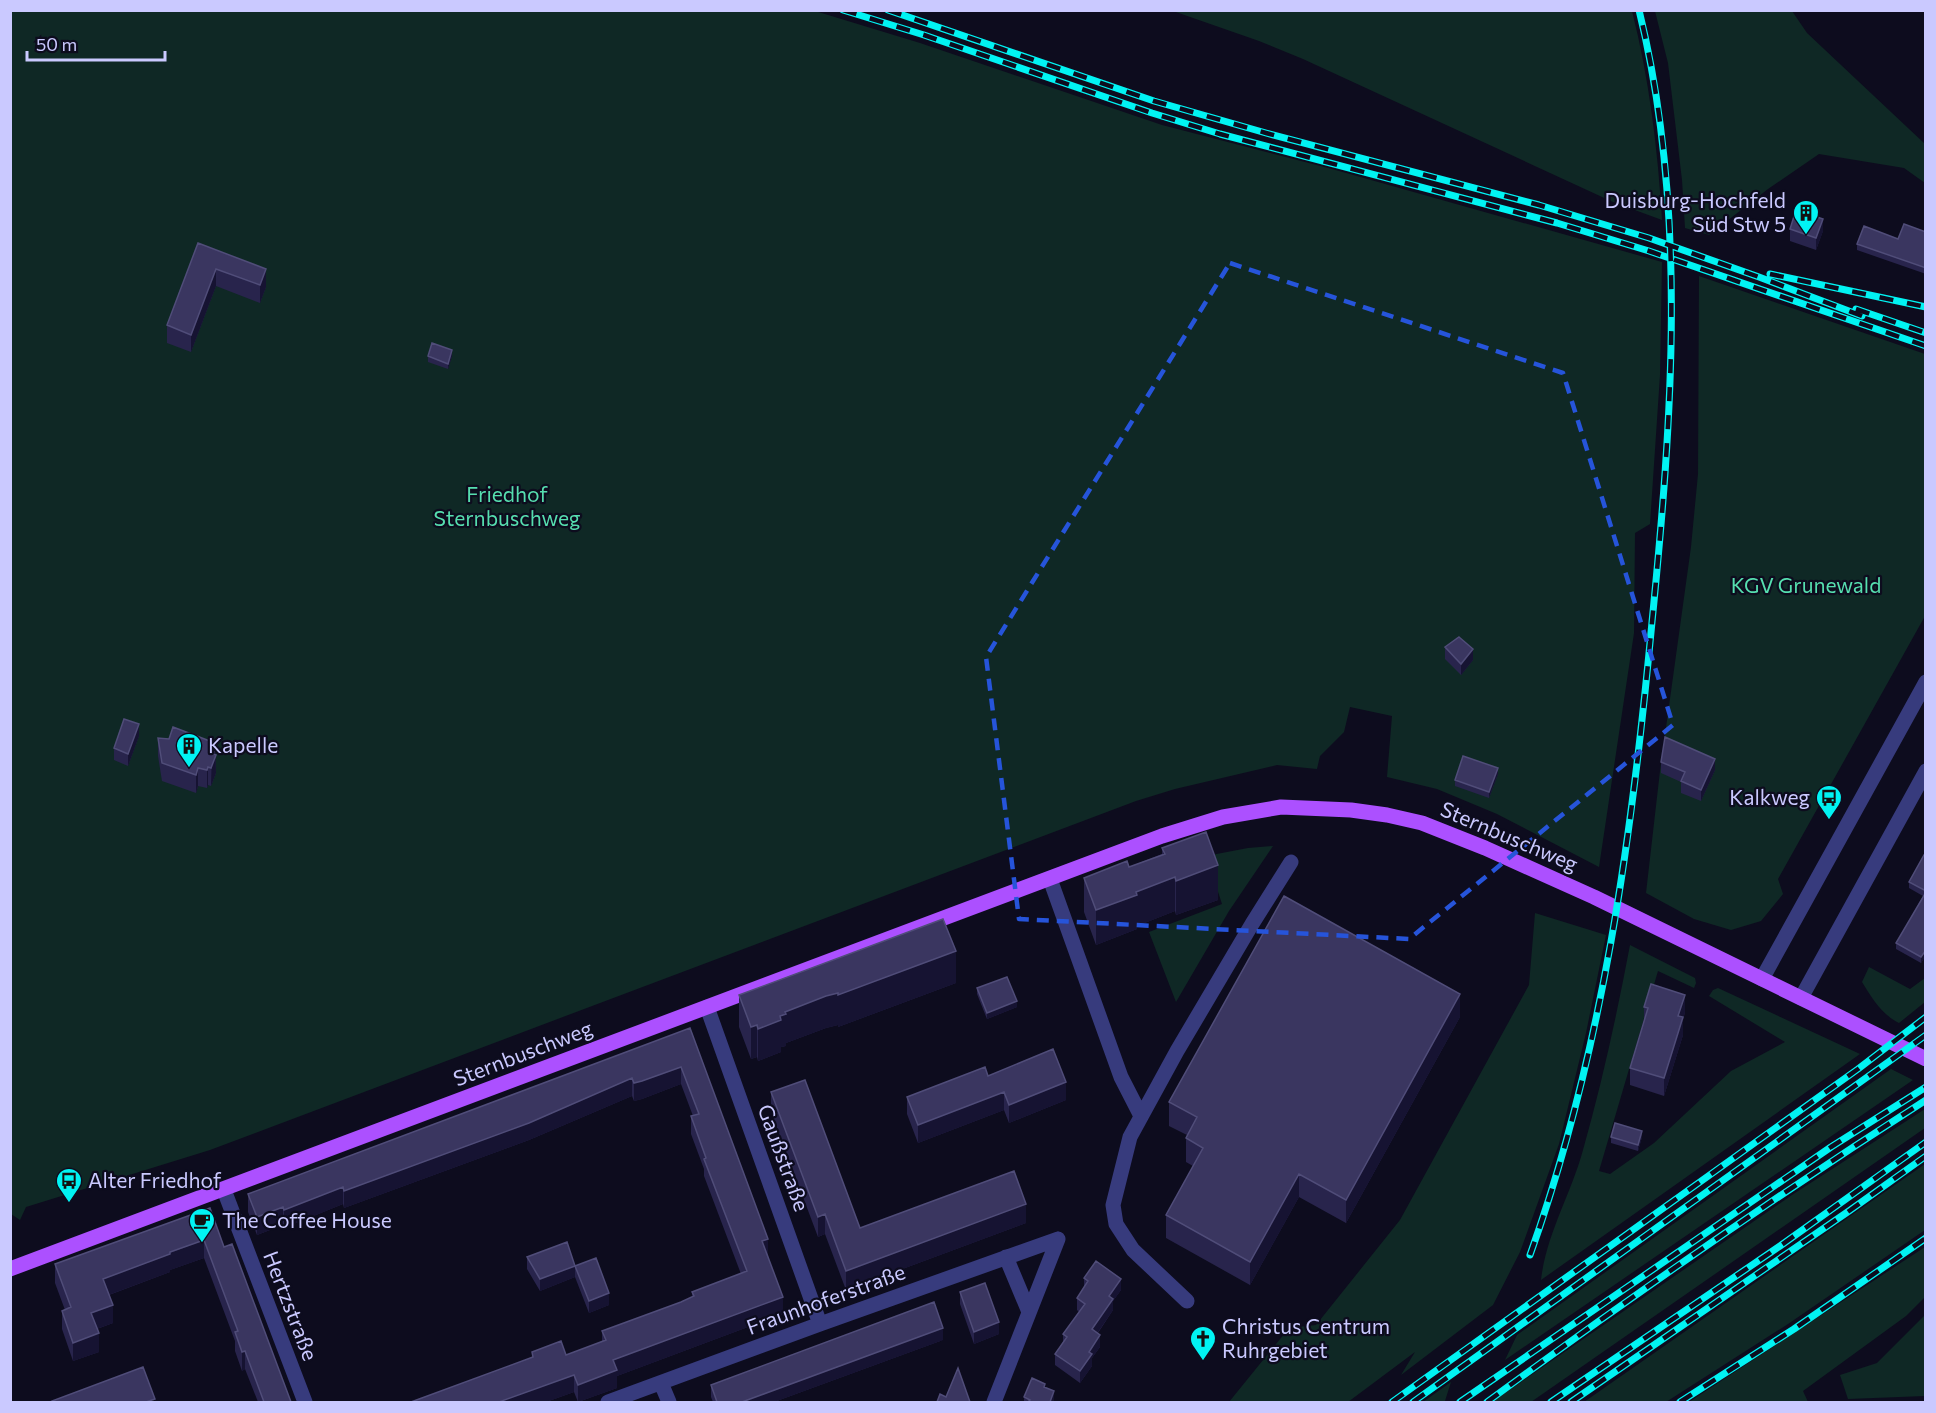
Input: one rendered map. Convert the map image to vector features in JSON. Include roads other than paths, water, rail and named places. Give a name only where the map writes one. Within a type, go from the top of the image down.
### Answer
[{"type":"main road","name":"Sternbuschweg","points":[[10,1269],[1162,836],[1232,815],[1281,807],[1352,810],[1422,823],[1485,848],[1594,897],[1926,1059]]},
{"type":"street","points":[[1762,979],[1926,682]]},
{"type":"street","points":[[1801,998],[1926,771]]},
{"type":"street","points":[[1186,1301],[1133,1250],[1116,1224],[1113,1205],[1130,1137],[1200,1011],[1291,862]]},
{"type":"street","points":[[1050,879],[1121,1077],[1141,1116]]},
{"type":"street","name":"Gaußstraße","points":[[707,1007],[820,1324]]},
{"type":"street","name":"Hertzstraße","points":[[224,1190],[305,1402]]},
{"type":"street","name":"Fraunhoferstraße","points":[[608,1402],[1058,1239],[1029,1312]]},
{"type":"street","points":[[994,1402],[1029,1312],[1006,1257]]},
{"type":"street","points":[[661,1383],[669,1402]]},
{"type":"railway","points":[[843,10],[1220,134],[1557,223],[1649,251],[1926,346]]},
{"type":"railway","points":[[888,10],[1154,101],[1539,205],[1649,238],[1862,316]]},
{"type":"railway","points":[[1530,1255],[1577,1100],[1611,942],[1635,783],[1659,546],[1670,392],[1670,238],[1665,161],[1654,85],[1639,10]]},
{"type":"railway","points":[[1770,274],[1926,307]]},
{"type":"railway","points":[[1856,309],[1926,333]]},
{"type":"railway","points":[[1392,1402],[1858,1069],[1926,1017]]},
{"type":"railway","points":[[1413,1402],[1926,1035]]},
{"type":"railway","points":[[1460,1402],[1831,1147],[1926,1087]]},
{"type":"railway","points":[[1487,1402],[1704,1248],[1926,1100]]},
{"type":"railway","points":[[1551,1402],[1780,1246],[1926,1142]]},
{"type":"railway","points":[[1571,1402],[1926,1156]]},
{"type":"railway","points":[[1680,1402],[1794,1329],[1926,1238]]},
{"type":"place","name":"Duisburg-Hochfeld Süd Stw 5","points":[[1806,236]]},
{"type":"place","name":"Kapelle","points":[[189,769]]},
{"type":"place","name":"Kalkweg","points":[[1829,821]]},
{"type":"place","name":"Alter Friedhof","points":[[69,1204]]},
{"type":"place","name":"The Coffee House","points":[[202,1244]]},
{"type":"place","name":"Christus Centrum Ruhrgebiet","points":[[1203,1362]]},
{"type":"park label","name":"Friedhof Sternbuschweg","points":[[507,507]]},
{"type":"park label","name":"KGV Grunewald","points":[[1806,586]]}]
